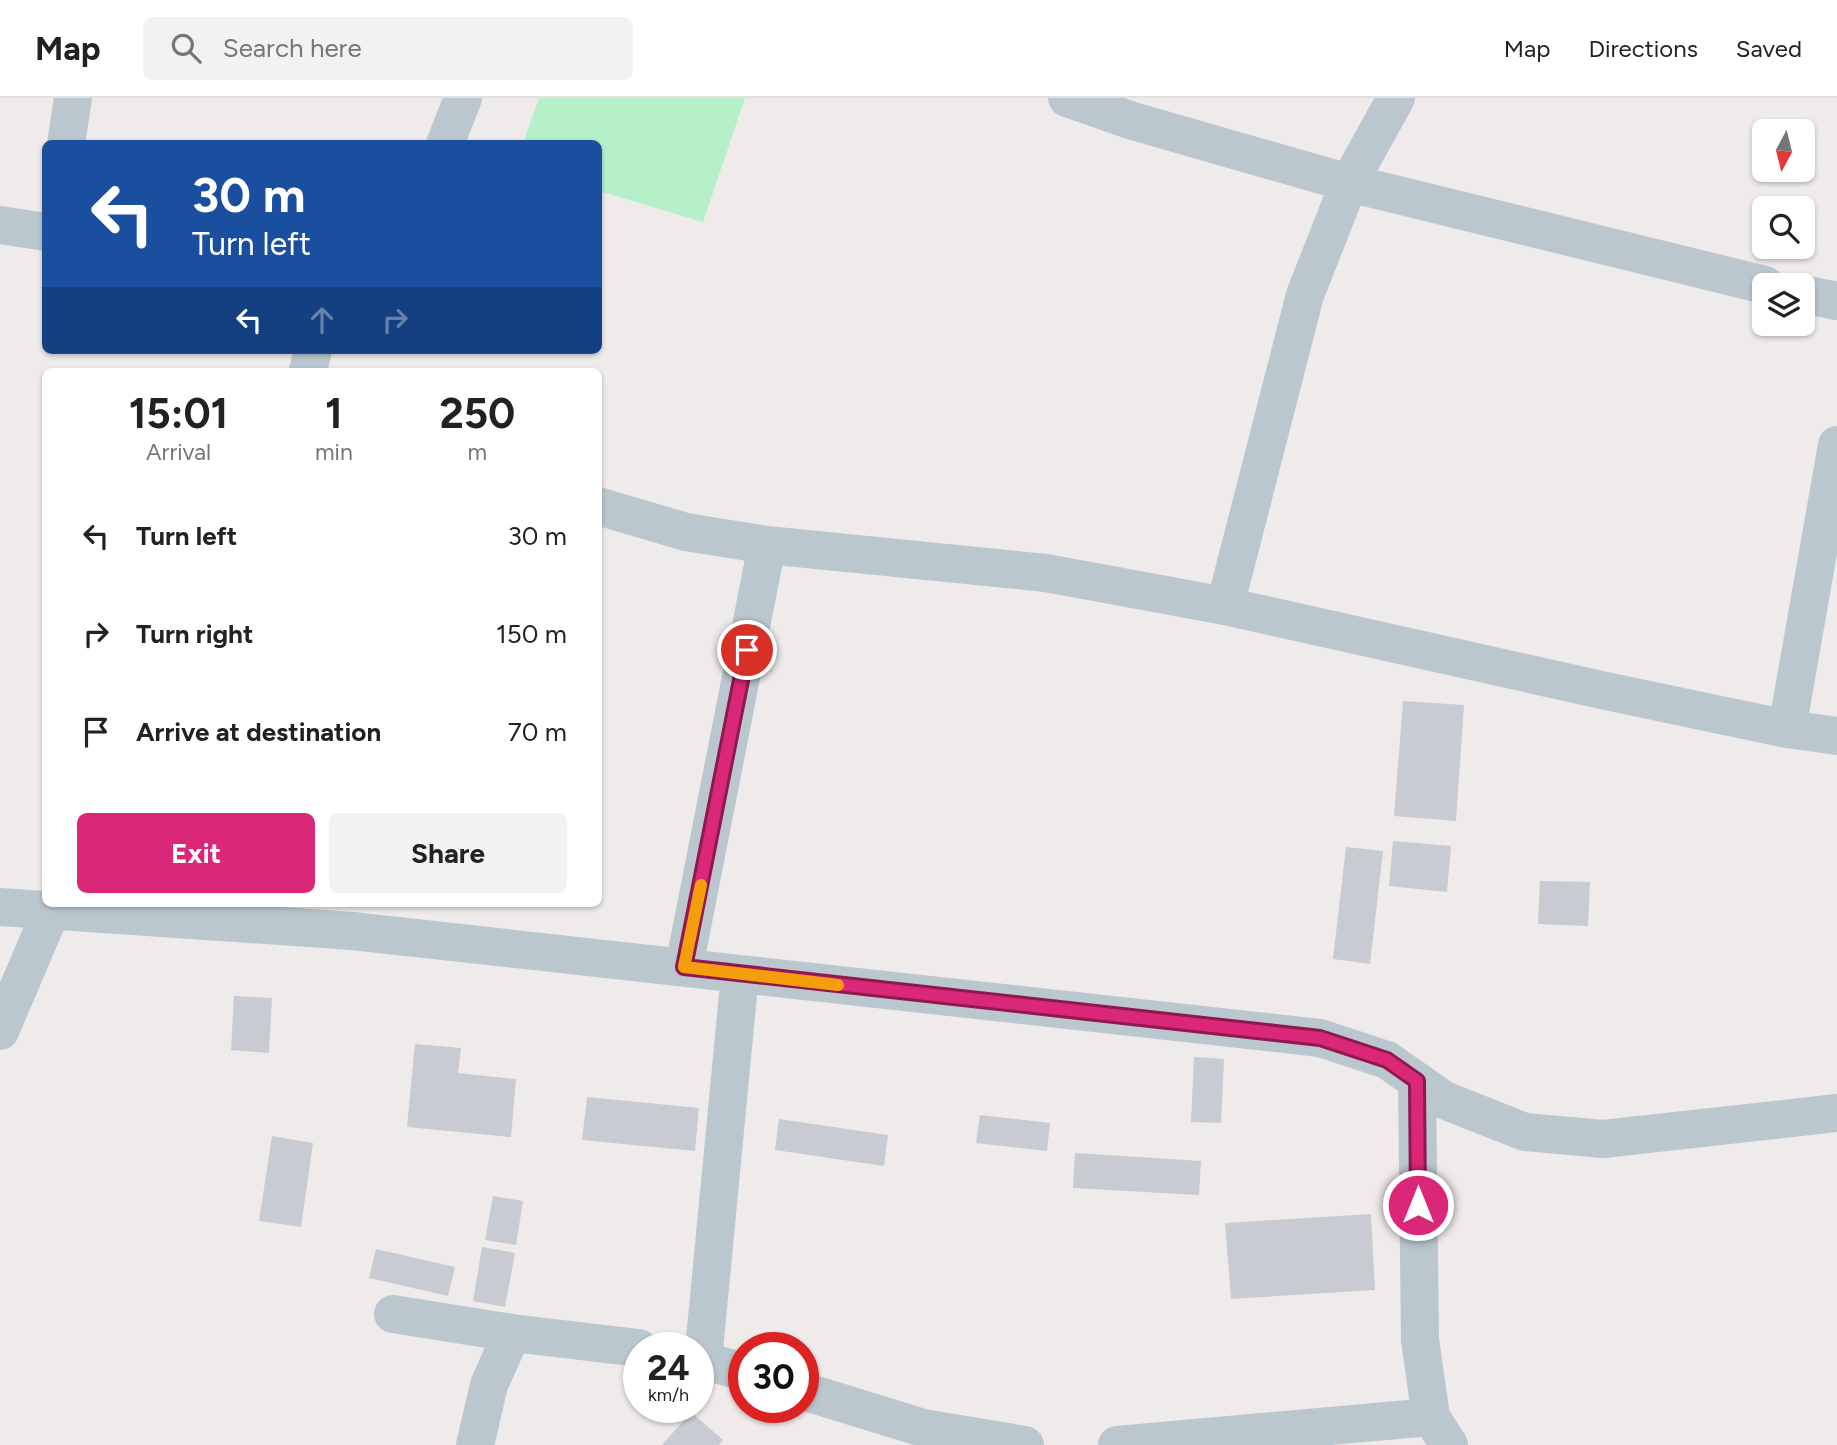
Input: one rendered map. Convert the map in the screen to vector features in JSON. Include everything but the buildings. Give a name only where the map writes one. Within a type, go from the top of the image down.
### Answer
[{"type":"street","points":[[67,140],[73,98]]},
{"type":"street","points":[[447,140],[463,98]]},
{"type":"street","points":[[1067,98],[1133,121],[1349,183],[1752,282]]},
{"type":"street","points":[[1225,606],[1305,295],[1349,183],[1396,98]]},
{"type":"street","points":[[0,225],[42,231]]},
{"type":"street","points":[[1815,297],[1837,301]]},
{"type":"street","points":[[1787,729],[1837,445]]},
{"type":"street","points":[[602,507],[686,532],[768,545],[1046,573],[1225,606],[1592,688],[1787,729],[1837,736]]},
{"type":"street","points":[[684,967],[768,545]]},
{"type":"street","points":[[0,907],[204,912],[352,932],[1320,1038],[1387,1060],[1444,1100],[1525,1132],[1603,1139],[1837,1113]]},
{"type":"street","points":[[0,1031],[52,909]]},
{"type":"street","points":[[703,1332],[740,974]]},
{"type":"street","points":[[1117,1445],[1440,1431],[1420,1340],[1417,1081]]},
{"type":"street","points":[[393,1314],[513,1333],[623,1346]]},
{"type":"street","points":[[475,1445],[489,1385],[513,1333]]},
{"type":"street","points":[[819,1396],[923,1427],[1025,1445]]},
{"type":"green space","points":[[539,98],[745,98],[703,222],[602,192],[602,140],[524,140]]},
{"type":"slow traffic","points":[[701,885],[684,967],[838,985]]},
{"type":"route","points":[[747,650],[684,967],[1320,1038],[1387,1060],[1417,1081],[1418,1205]]}]
